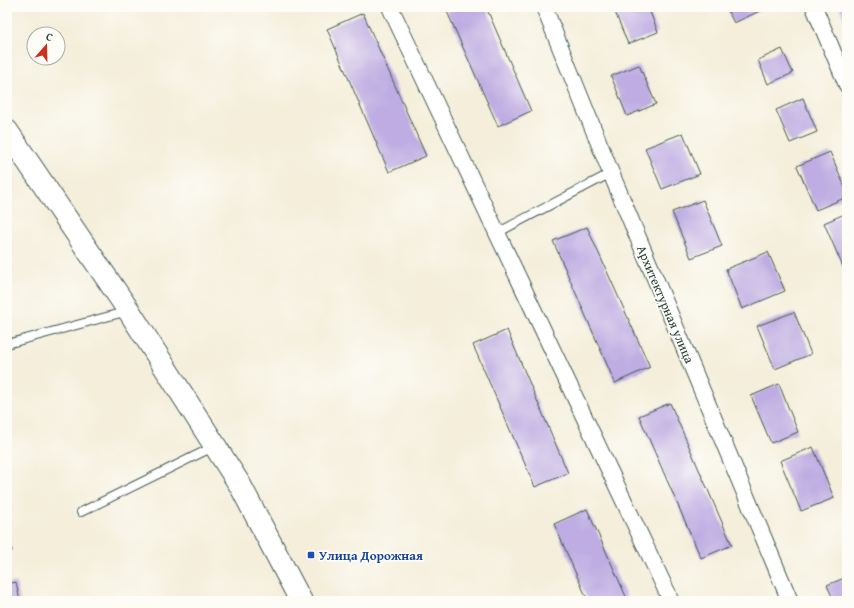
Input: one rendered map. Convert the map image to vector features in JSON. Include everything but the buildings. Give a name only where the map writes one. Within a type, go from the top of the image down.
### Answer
[{"type":"main road","points":[[7,131],[129,311],[240,485],[301,601]]},
{"type":"street","points":[[390,7],[665,587],[670,601]]},
{"type":"street","name":"Архитектурная улица","points":[[544,7],[611,173],[790,601]]},
{"type":"street","points":[[814,7],[847,85]]},
{"type":"lane","points":[[497,233],[611,173]]},
{"type":"lane","points":[[7,344],[129,311]]},
{"type":"lane","points":[[81,512],[215,446]]},
{"type":"place","name":"Улица Дорожная","points":[[311,555]]}]
